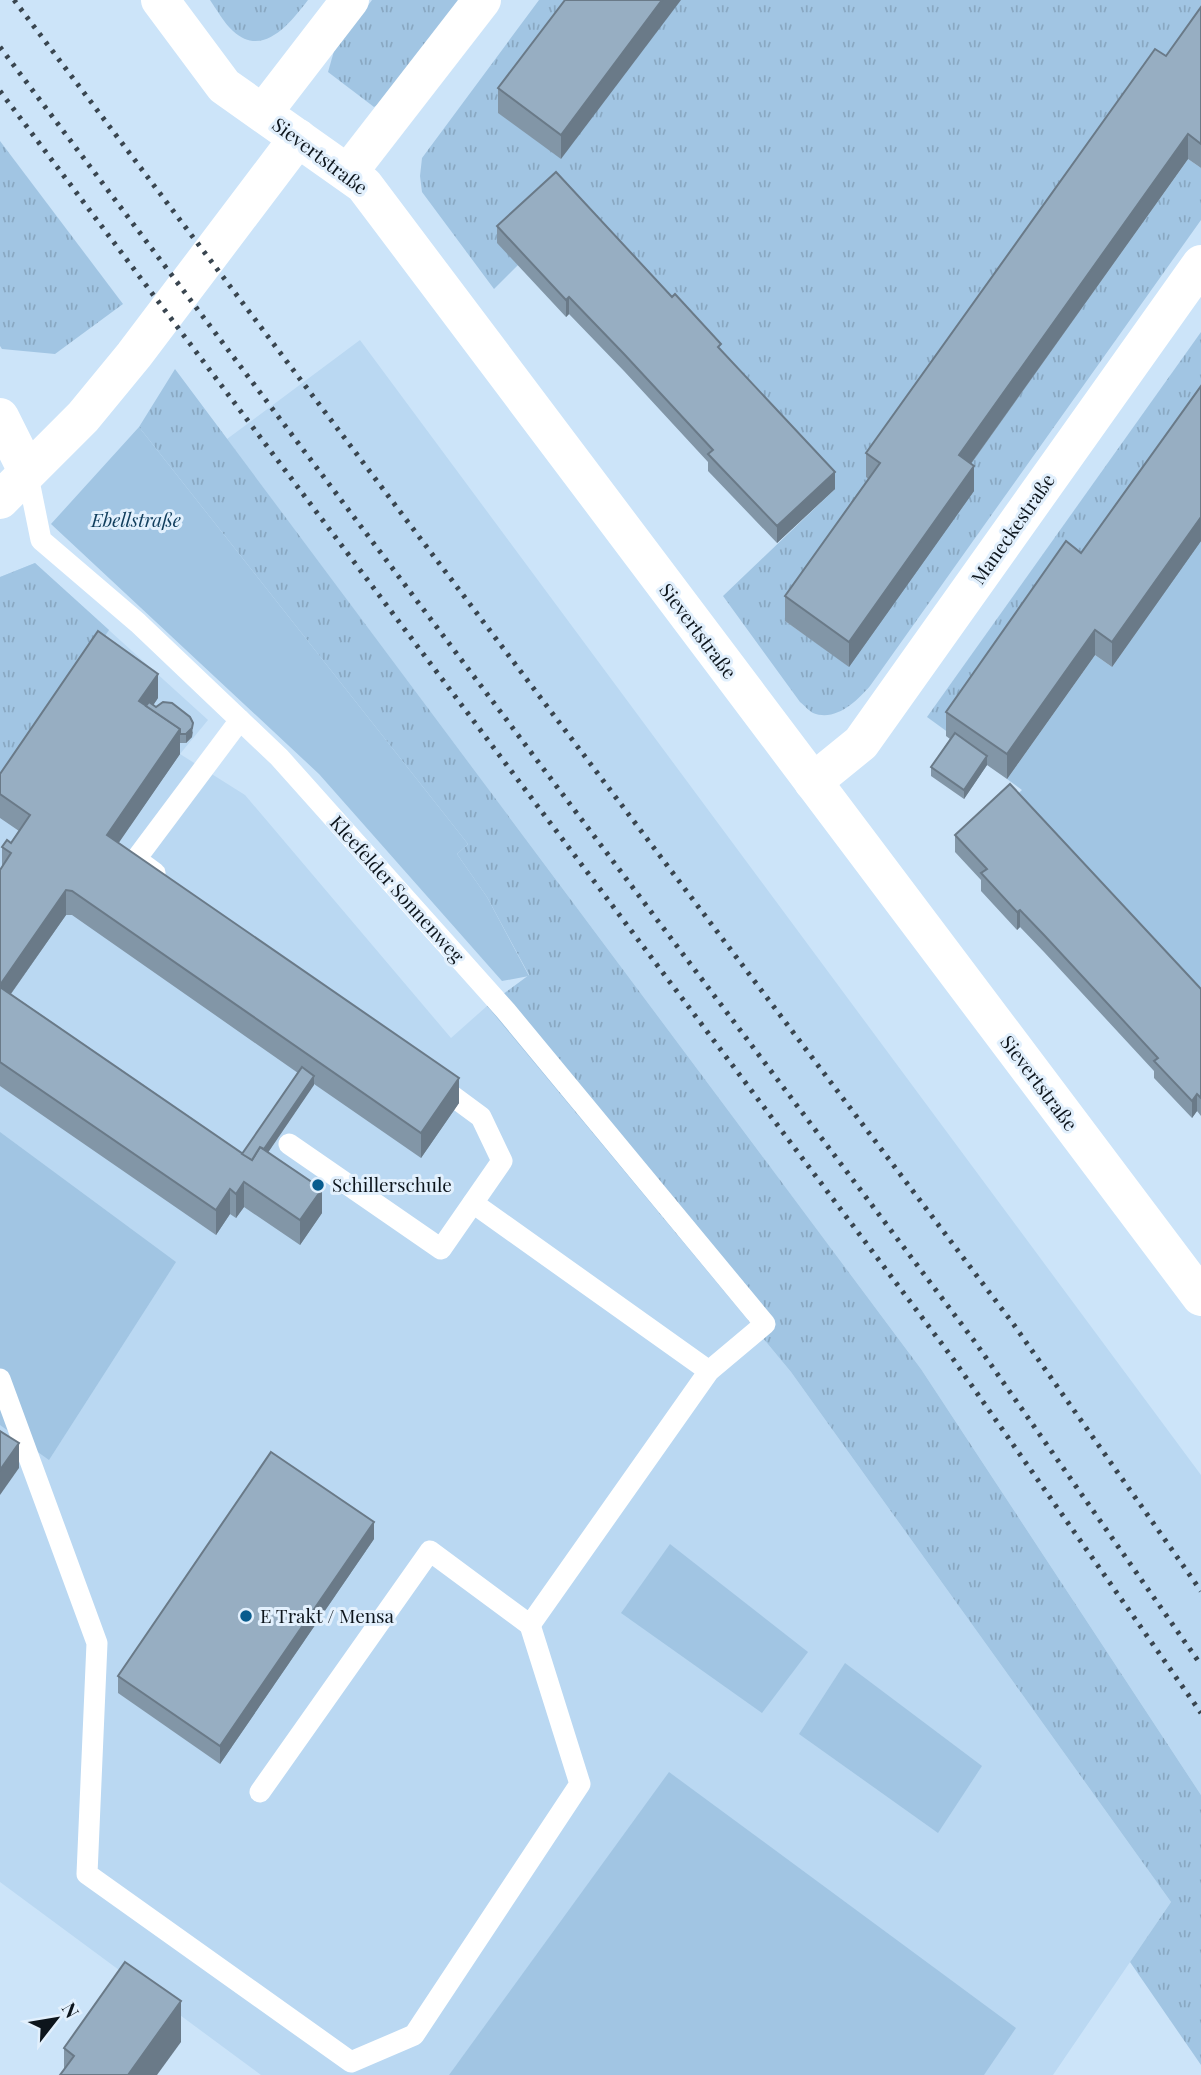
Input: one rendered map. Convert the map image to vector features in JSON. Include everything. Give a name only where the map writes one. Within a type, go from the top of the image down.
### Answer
[{"type":"street","name":"Sievertstraße","points":[[160,0],[225,86],[364,185],[1201,1297]]},
{"type":"street","points":[[263,113],[350,0]]},
{"type":"street","points":[[348,173],[482,0]]},
{"type":"street","points":[[0,500],[27,471],[58,444],[125,365],[298,138]]},
{"type":"street","name":"Maneckestraße","points":[[813,782],[860,743],[1201,264]]},
{"type":"street","points":[[0,418],[27,471]]},
{"type":"lane","name":"Kleefelder Sonnenweg","points":[[27,471],[41,540],[138,623],[279,757],[496,999],[765,1324],[709,1371]]},
{"type":"lane","points":[[169,884],[136,859],[240,720]]},
{"type":"lane","points":[[289,1144],[441,1249],[502,1161],[481,1118],[414,1067]]},
{"type":"lane","points":[[472,1203],[709,1371],[530,1625]]},
{"type":"lane","points":[[0,1379],[97,1643],[87,1874],[351,2062],[414,2035],[580,1784],[530,1625],[430,1550],[260,1792]]},
{"type":"shaded area","points":[[360,340],[1201,1475],[1201,1795],[921,1369],[227,439]]},
{"type":"shaded area","name":"Schillerschule","points":[[35,563],[208,720],[180,754],[245,795],[451,1038],[487,1006],[791,1372],[1171,1902],[1053,2075],[261,2075],[0,1882],[0,577]]},
{"type":"green space","points":[[210,0],[308,0],[285,27],[265,39],[255,41],[244,39],[233,31]]},
{"type":"green space","points":[[372,0],[467,0],[397,93],[374,107],[328,72],[334,51]]},
{"type":"green space","points":[[539,0],[1201,0],[1201,31],[866,477],[880,487],[785,621],[849,666],[959,480],[1188,159],[1201,168],[1201,220],[870,686],[852,704],[838,712],[830,715],[813,713],[800,702],[723,596],[834,490],[498,243],[518,265],[494,289],[422,192],[422,158]]},
{"type":"green space","points":[[0,141],[123,304],[55,354],[2,349],[0,346]]},
{"type":"green space","points":[[1201,332],[1201,412],[949,733],[927,717]]},
{"type":"green space","points":[[175,369],[921,1369],[1201,1795],[1201,2065],[1130,1962],[1171,1902],[791,1372],[487,1006],[529,975],[487,897],[457,854],[468,844],[139,427]]},
{"type":"green space","name":"Ebellstraße","points":[[139,427],[468,844],[457,854],[487,897],[529,976],[502,981],[319,774],[51,524]]},
{"type":"green space","points":[[1201,540],[1201,1006],[1010,801],[1022,790],[1007,779],[1095,655],[1112,667]]},
{"type":"green space","points":[[35,563],[109,630],[0,797],[0,577]]},
{"type":"green space","points":[[0,1132],[176,1262],[49,1460],[0,1425]]},
{"type":"green space","points":[[670,1544],[808,1652],[762,1713],[621,1613]]},
{"type":"green space","points":[[845,1663],[982,1766],[938,1833],[799,1734]]},
{"type":"green space","points":[[669,1772],[1016,2028],[984,2075],[449,2075]]},
{"type":"building","points":[[565,0],[662,0],[561,135],[498,88]]},
{"type":"building","points":[[1201,7],[1201,144],[1188,134],[959,455],[974,466],[849,642],[785,596],[880,463],[866,453],[1155,49],[1166,56]]},
{"type":"building","points":[[556,172],[672,297],[675,294],[721,344],[718,347],[835,472],[777,526],[708,454],[713,450],[624,354],[569,297],[566,300],[497,226]]},
{"type":"building","points":[[1201,386],[1201,517],[1112,642],[1095,630],[1007,754],[946,712],[1066,541],[1081,553]]},
{"type":"building","points":[[98,631],[158,674],[139,701],[180,729],[107,835],[459,1078],[421,1133],[72,891],[66,890],[0,985],[0,870],[11,853],[2,847],[7,840],[11,843],[30,815],[0,794],[0,774]]},
{"type":"building","points":[[149,702],[156,707],[163,702],[172,703],[190,717],[192,728],[186,734],[180,734],[180,729],[146,706]]},
{"type":"building","points":[[955,733],[987,756],[964,790],[931,767]]},
{"type":"building","points":[[1010,784],[1201,989],[1201,1098],[1197,1094],[1192,1101],[1154,1061],[1158,1058],[1044,935],[1020,910],[1017,912],[981,873],[987,869],[955,835]]},
{"type":"building","points":[[0,987],[252,1160],[260,1147],[322,1189],[300,1220],[244,1182],[236,1194],[230,1189],[216,1210],[0,1062]]},
{"type":"building","points":[[302,1067],[314,1076],[264,1149],[260,1147],[252,1160],[242,1154]]},
{"type":"building","points":[[0,1431],[19,1443],[0,1470]]},
{"type":"building","name":"E Trakt / Mensa","points":[[271,1452],[374,1522],[220,1746],[118,1676]]},
{"type":"building","points":[[125,1962],[181,2001],[128,2075],[60,2075],[74,2056],[64,2048]]},
{"type":"railway","points":[[14,0],[1014,1325],[1201,1591]]},
{"type":"railway","points":[[0,47],[975,1342],[1201,1665]]},
{"type":"railway","points":[[0,91],[951,1356],[1201,1713]]},
{"type":"place","name":"Schillerschule","points":[[318,1185]]},
{"type":"place","name":"E Trakt / Mensa","points":[[246,1616]]}]
